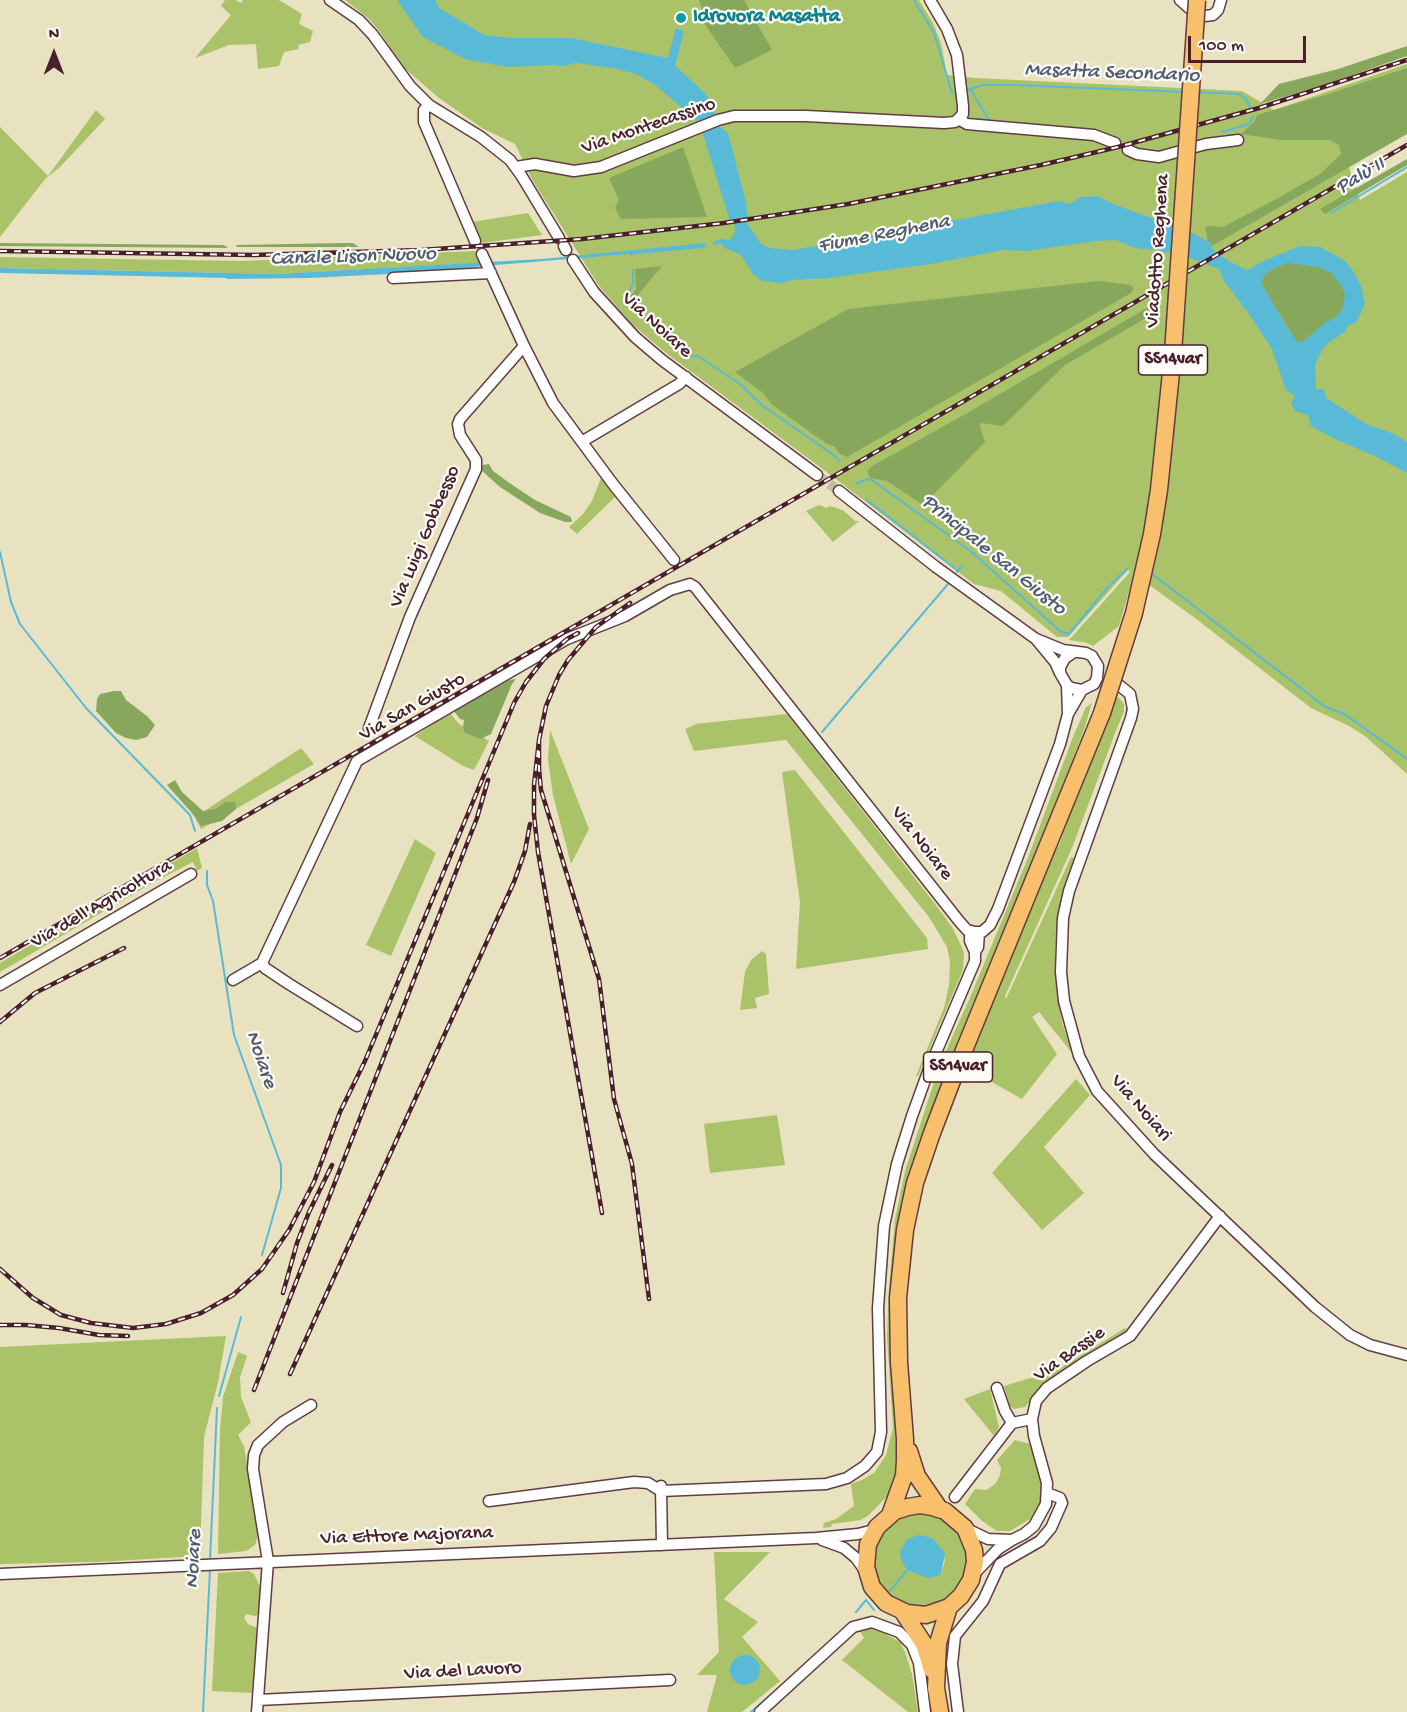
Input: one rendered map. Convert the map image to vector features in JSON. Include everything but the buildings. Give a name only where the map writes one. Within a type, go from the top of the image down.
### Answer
[{"type":"highway","name":"Viadotto Reghena","points":[[905,1439],[899,1362],[898,1298],[905,1230],[915,1183],[958,1065],[1102,713],[1134,613],[1147,556],[1160,490],[1174,342],[1197,0]]},
{"type":"highway","name":"SS14var","points":[[905,1439],[917,1476],[939,1508]]},
{"type":"highway","name":"SS14var","points":[[890,1515],[903,1476],[905,1439]]},
{"type":"highway","name":"SS14var","points":[[874,1530],[890,1515],[913,1506],[939,1508],[953,1516],[965,1528]]},
{"type":"highway","points":[[874,1530],[866,1550],[867,1573],[872,1587],[892,1607],[903,1612],[926,1615],[949,1607],[964,1593],[973,1575],[974,1550],[965,1528]]},
{"type":"highway","points":[[936,1688],[938,1643],[949,1607]]},
{"type":"highway","points":[[903,1612],[924,1644],[936,1688],[939,1712]]},
{"type":"street","points":[[330,0],[359,20],[373,35],[410,86],[429,105],[503,153],[516,167],[563,245]]},
{"type":"street","points":[[930,0],[947,29],[957,55],[963,106],[963,114],[958,119]]},
{"type":"street","points":[[1180,0],[1197,15],[1204,16],[1213,15],[1218,10],[1221,0]]},
{"type":"street","points":[[429,105],[424,110],[424,122],[475,241]]},
{"type":"street","name":"Via Montecassino","points":[[516,167],[535,164],[574,171],[601,166],[718,120],[751,115],[944,123],[955,122],[958,119],[967,124],[1094,135],[1115,143]]},
{"type":"street","points":[[1128,150],[1137,154],[1159,157],[1206,144],[1238,140]]},
{"type":"street","points":[[482,254],[524,346],[565,421],[583,441],[674,560]]},
{"type":"street","name":"Via Noiare","points":[[573,260],[594,292],[624,325],[662,360],[686,376],[679,384],[583,441]]},
{"type":"street","points":[[393,278],[490,271]]},
{"type":"street","name":"Via Luigi Gobbesso","points":[[369,729],[410,617],[476,469],[476,460],[460,435],[458,424],[460,419],[524,346]]},
{"type":"street","points":[[686,376],[817,475]]},
{"type":"street","points":[[839,491],[936,567],[1036,639],[1051,656],[1067,685],[1082,690]]},
{"type":"street","name":"Via Noiare","points":[[692,584],[959,921],[975,931]]},
{"type":"street","name":"Via San Giusto","points":[[262,963],[357,761],[567,639],[625,616],[670,590],[692,584]]},
{"type":"street","points":[[1036,639],[1074,652],[1086,652],[1092,656],[1098,669],[1094,684]]},
{"type":"street","points":[[1060,673],[1062,662],[1074,652]]},
{"type":"street","name":"Via Noiari","points":[[1098,669],[1130,694],[1133,709],[1069,891],[1061,942],[1064,1001],[1079,1056],[1097,1091],[1154,1154],[1315,1307],[1350,1335],[1370,1345],[1407,1355]]},
{"type":"street","points":[[489,1501],[634,1482],[661,1487],[826,1484],[847,1478],[866,1466],[877,1452],[882,1411],[878,1308],[884,1226],[897,1164],[929,1069],[975,961],[975,952],[970,941],[975,931],[990,925],[998,909],[1059,746],[1068,714],[1082,690],[1094,684],[1114,681]]},
{"type":"street","points":[[1067,685],[1068,714]]},
{"type":"street","name":"Via dell'Agricoltura","points":[[0,985],[191,874]]},
{"type":"street","points":[[233,980],[262,963],[265,968],[289,984],[357,1026]]},
{"type":"street","name":"Via Bassie","points":[[1032,1419],[1036,1401],[1047,1388],[1130,1336],[1220,1216]]},
{"type":"street","points":[[997,1388],[1005,1412],[1012,1423]]},
{"type":"street","points":[[257,1712],[268,1561],[253,1469],[254,1455],[258,1445],[283,1422],[311,1405]]},
{"type":"street","points":[[955,1497],[1012,1423],[1032,1419],[1034,1436],[1047,1483],[1047,1493],[1041,1514],[1034,1526],[998,1549],[973,1575]]},
{"type":"street","points":[[661,1487],[662,1545]]},
{"type":"street","points":[[958,1712],[952,1664],[955,1636],[983,1601],[1000,1564],[1040,1541],[1051,1528],[1062,1503],[1060,1498],[1047,1493]]},
{"type":"street","points":[[965,1528],[988,1539],[1012,1540]]},
{"type":"street","name":"Via Ettore Majorana","points":[[0,1574],[816,1538],[874,1530]]},
{"type":"street","name":"Via Ettore Majorana","points":[[816,1538],[844,1548],[856,1558],[867,1573]]},
{"type":"street","points":[[760,1712],[853,1627],[872,1622],[899,1632],[912,1645],[919,1663],[925,1712]]},
{"type":"street","name":"Via del Lavoro","points":[[258,1700],[670,1680]]},
{"type":"green space","points":[[225,0],[235,0],[241,3],[243,0],[279,0],[302,14],[299,24],[313,31],[310,42],[298,45],[299,49],[284,52],[279,66],[258,69],[256,44],[229,45],[195,58],[231,15],[221,6]]},
{"type":"green space","points":[[345,0],[919,0],[933,23],[941,43],[947,75],[1242,91],[1274,110],[1407,64],[1407,132],[1342,146],[1360,200],[1407,172],[1407,774],[1365,736],[1311,708],[1134,574],[1119,626],[1093,646],[1069,640],[1130,572],[1128,570],[1068,637],[1057,637],[1001,591],[974,584],[666,353],[633,325],[599,286],[533,181],[515,144],[482,128],[439,98],[402,66],[369,19]]},
{"type":"green space","points":[[699,0],[744,0],[772,50],[735,68],[698,14],[702,8]]},
{"type":"green space","points":[[1407,46],[1407,56],[1321,86],[1260,104],[1279,84],[1338,69]]},
{"type":"green space","points":[[1407,68],[1407,134],[1210,247],[1211,243],[1208,241],[1205,228],[1208,226],[1223,227],[1280,197],[1320,174],[1341,154],[1339,145],[1330,140],[1281,140],[1241,134],[1255,121],[1257,115]]},
{"type":"green space","points":[[96,110],[105,119],[60,167],[45,179],[0,237],[0,127],[48,176]]},
{"type":"green space","points":[[683,147],[707,217],[621,219],[615,208],[619,200],[609,178]]},
{"type":"green space","points":[[1407,159],[1407,165],[1325,214],[1320,209]]},
{"type":"green space","points":[[528,213],[542,235],[482,243],[472,222]]},
{"type":"green space","points":[[0,243],[224,245],[228,248],[0,246]]},
{"type":"green space","points":[[353,243],[359,247],[237,247],[236,245]]},
{"type":"green space","points":[[475,251],[479,263],[276,274],[0,268],[0,257],[242,261]]},
{"type":"green space","points":[[1290,261],[1329,269],[1345,291],[1346,305],[1341,313],[1298,344],[1261,283],[1265,270]]},
{"type":"green space","points":[[662,266],[632,302],[628,299],[636,289],[635,269]]},
{"type":"green space","points":[[1098,281],[1130,285],[1134,288],[1131,293],[847,457],[771,404],[764,394],[735,372],[848,309]]},
{"type":"green space","points":[[1152,305],[1153,314],[1065,365],[1003,426],[981,423],[980,427],[985,442],[923,505],[887,481],[870,478],[867,471],[872,466]]},
{"type":"green space","points":[[489,464],[493,471],[508,482],[535,500],[571,517],[572,522],[565,522],[540,513],[500,487],[480,469],[483,465]]},
{"type":"green space","points":[[601,478],[616,496],[577,534],[569,527],[583,514],[592,501]]},
{"type":"green space","points":[[819,505],[837,508],[855,521],[859,521],[833,542],[806,511]]},
{"type":"green space","points":[[516,679],[491,734],[481,739],[465,733],[464,720],[460,719],[454,711],[509,680]]},
{"type":"green space","points":[[121,691],[126,700],[155,725],[147,737],[136,740],[116,733],[96,711],[100,694]]},
{"type":"green space","points":[[1112,695],[1124,704],[1124,712],[1072,848],[1005,996],[1006,999],[1071,857],[1075,858],[1056,936],[1055,961],[1062,1022],[1072,1053],[1039,1012],[1032,1017],[1057,1054],[1022,1099],[974,1072],[966,1084],[964,1070],[1041,877],[1060,843]]},
{"type":"green space","points":[[1092,703],[1084,730],[991,971],[975,999],[940,1086],[937,1104],[903,1212],[898,1472],[890,1493],[869,1515],[861,1520],[832,1524],[831,1527],[823,1528],[824,1523],[836,1519],[854,1506],[851,1484],[875,1472],[886,1455],[893,1428],[887,1336],[889,1287],[895,1219],[905,1171],[940,1064],[1029,855],[1073,737],[1086,707]]},
{"type":"green space","points":[[450,713],[459,724],[489,741],[474,770],[463,766],[415,736]]},
{"type":"green space","points":[[787,714],[935,904],[952,927],[964,952],[963,970],[918,1076],[916,1076],[944,1008],[949,985],[950,962],[947,947],[929,917],[786,740],[694,751],[685,729],[696,724]]},
{"type":"green space","points":[[550,730],[589,829],[571,864],[553,795],[548,760]]},
{"type":"green space","points":[[301,748],[314,764],[201,829],[195,817]]},
{"type":"green space","points":[[795,770],[927,938],[928,949],[796,969],[800,902],[782,772]]},
{"type":"green space","points":[[175,780],[182,792],[203,811],[215,809],[226,802],[235,802],[236,809],[222,821],[201,826],[167,785]]},
{"type":"green space","points":[[415,839],[436,853],[391,956],[366,945]]},
{"type":"green space","points":[[197,848],[202,868],[197,871],[193,862],[154,882],[0,972],[0,963]]},
{"type":"green space","points":[[762,951],[766,954],[769,994],[755,998],[757,1008],[740,1010],[745,972],[751,960]]},
{"type":"green space","points":[[1076,1079],[1090,1095],[1044,1147],[1084,1193],[1042,1230],[992,1173]]},
{"type":"green space","points":[[777,1115],[785,1165],[710,1173],[704,1124]]},
{"type":"green space","points":[[1125,1328],[1126,1333],[1043,1385],[1025,1407],[1014,1409],[1010,1406],[1004,1386],[1057,1370]]},
{"type":"green space","points":[[226,1336],[218,1382],[204,1437],[200,1556],[97,1562],[0,1564],[0,1347]]},
{"type":"green space","points":[[238,1352],[247,1356],[240,1377],[241,1397],[251,1422],[238,1435],[244,1446],[259,1532],[255,1545],[246,1551],[218,1554],[220,1431],[223,1397]]},
{"type":"green space","points":[[990,1389],[999,1427],[994,1436],[964,1399]]},
{"type":"green space","points":[[1015,1440],[1030,1444],[1033,1450],[1043,1484],[1043,1499],[1037,1515],[1010,1531],[997,1531],[982,1521],[965,1504],[975,1489],[987,1490],[996,1483],[1001,1468],[997,1460]]},
{"type":"green space","points":[[918,1512],[937,1515],[958,1530],[967,1546],[968,1565],[958,1589],[943,1601],[920,1607],[906,1604],[892,1596],[879,1582],[874,1564],[876,1545],[882,1532],[900,1517]],"holes":[[[932,1538],[945,1560],[941,1574],[907,1570]]]},
{"type":"green space","points":[[714,1552],[770,1552],[724,1599],[758,1622],[742,1637],[780,1681],[742,1712],[707,1712],[717,1675],[697,1675],[719,1652]]},
{"type":"green space","points":[[249,1571],[254,1574],[261,1589],[259,1614],[255,1616],[246,1614],[244,1618],[248,1624],[257,1628],[252,1693],[212,1691],[218,1573]]},
{"type":"green space","points":[[859,1629],[877,1629],[900,1642],[912,1674],[918,1712],[908,1712],[842,1660],[864,1638]]},
{"type":"water","name":"Fiume Reghena","points":[[397,0],[435,0],[439,8],[484,35],[510,38],[570,38],[668,58],[676,28],[684,31],[675,66],[704,92],[713,105],[717,125],[728,133],[746,202],[748,225],[761,244],[769,248],[794,250],[1059,201],[1070,204],[1081,197],[1097,196],[1192,233],[1211,243],[1212,249],[1230,262],[1247,270],[1300,246],[1320,247],[1345,261],[1352,269],[1361,286],[1365,303],[1356,323],[1348,325],[1345,332],[1328,343],[1322,350],[1315,364],[1316,389],[1324,389],[1326,398],[1366,424],[1394,434],[1407,442],[1407,473],[1311,426],[1308,415],[1295,411],[1291,403],[1295,396],[1286,390],[1272,349],[1224,281],[1219,269],[1190,258],[1158,250],[1135,248],[1116,240],[1027,251],[1003,250],[931,264],[828,278],[792,280],[783,283],[762,281],[753,274],[741,255],[723,247],[722,243],[713,245],[713,242],[721,239],[730,240],[735,232],[735,226],[729,218],[702,131],[696,120],[654,84],[636,74],[618,69],[577,63],[564,66],[508,67],[465,59],[423,37]],"holes":[[[1288,263],[1318,267],[1331,273],[1341,285],[1345,295],[1343,308],[1335,318],[1326,322],[1304,341],[1298,342],[1261,283],[1264,275]]]},
{"type":"water","points":[[706,243],[704,248],[633,254],[633,256],[629,254],[436,270],[310,277],[230,278],[0,273],[0,268],[276,274],[542,259]]},
{"type":"water","points":[[919,1535],[932,1538],[945,1553],[941,1574],[928,1578],[907,1570],[901,1560],[900,1551],[907,1539]]},
{"type":"water","points":[[745,1655],[756,1659],[760,1670],[756,1681],[745,1685],[734,1681],[730,1670],[734,1659]]},
{"type":"waterway","name":"Masatta Secondario","points":[[914,0],[934,33],[952,93]]},
{"type":"waterway","name":"Masatta Secondario","points":[[967,90],[983,85],[1014,85],[1185,92]]},
{"type":"waterway","points":[[970,89],[989,120]]},
{"type":"waterway","name":"Masatta Secondario","points":[[1197,92],[1239,94],[1246,99],[1250,107]]},
{"type":"waterway","points":[[1222,132],[1249,124],[1253,116]]},
{"type":"waterway","name":"Palù II","points":[[1331,213],[1407,167]]},
{"type":"waterway","name":"Canale Lison Nuovo","points":[[455,269],[470,268]]},
{"type":"waterway","name":"Canale Lison Nuovo","points":[[404,272],[443,270]]},
{"type":"waterway","name":"Principale San Giusto","points":[[633,270],[633,284],[626,298],[627,301],[659,332],[692,356],[698,356],[740,384],[763,406],[839,461]]},
{"type":"waterway","name":"Canale Lison Nuovo","points":[[227,278],[389,273]]},
{"type":"waterway","name":"Principale San Giusto","points":[[856,484],[867,479],[872,480],[973,553],[1064,633],[1069,634],[1107,588],[1127,569]]},
{"type":"waterway","points":[[867,500],[958,571]]},
{"type":"waterway","name":"Noiare","points":[[0,552],[11,602],[20,624],[86,708],[190,815],[195,831]]},
{"type":"waterway","points":[[957,572],[962,566]]},
{"type":"waterway","name":"Principale San Giusto","points":[[1151,573],[1324,706],[1346,715],[1407,759]]},
{"type":"waterway","points":[[822,732],[948,584]]},
{"type":"waterway","name":"Noiare","points":[[207,871],[207,885],[213,901],[234,1035],[281,1165],[281,1188],[262,1255]]},
{"type":"waterway","name":"Noiare","points":[[219,1396],[241,1317]]},
{"type":"waterway","name":"Noiare","points":[[210,1560],[217,1408]]},
{"type":"waterway","name":"Noiare","points":[[203,1712],[210,1569]]},
{"type":"waterway","points":[[890,1591],[907,1570]]},
{"type":"waterway","points":[[856,1612],[866,1600],[874,1610]]},
{"type":"waterway","points":[[751,1712],[783,1684]]},
{"type":"tunnel","points":[[817,475],[839,491]]},
{"type":"railway","points":[[0,251],[254,255],[421,250],[582,239],[724,223],[848,204],[1118,147],[1259,108],[1407,60]]},
{"type":"railway","points":[[0,958],[1407,145]]},
{"type":"railway","points":[[539,740],[546,706],[568,660],[596,627],[630,603]]},
{"type":"railway","points":[[0,1269],[33,1298],[61,1315],[91,1323],[133,1328],[166,1324],[201,1313],[233,1295],[262,1269],[289,1230],[314,1182],[340,1112],[365,1061],[514,703],[526,682],[544,659],[567,639],[578,633]]},
{"type":"railway","points":[[602,1213],[538,852],[534,785],[539,740],[541,790],[599,979],[614,1099],[632,1164],[649,1299]]},
{"type":"railway","points":[[254,1390],[477,818],[488,780]]},
{"type":"railway","points":[[290,1374],[514,882],[525,851],[530,824]]},
{"type":"railway","points":[[0,1022],[35,993],[124,948]]},
{"type":"railway","points":[[283,1293],[297,1243],[332,1165]]},
{"type":"railway","points":[[0,1325],[26,1325],[99,1335],[128,1336]]},
{"type":"place","name":"Idrovora Masatta","points":[[681,18]]}]
